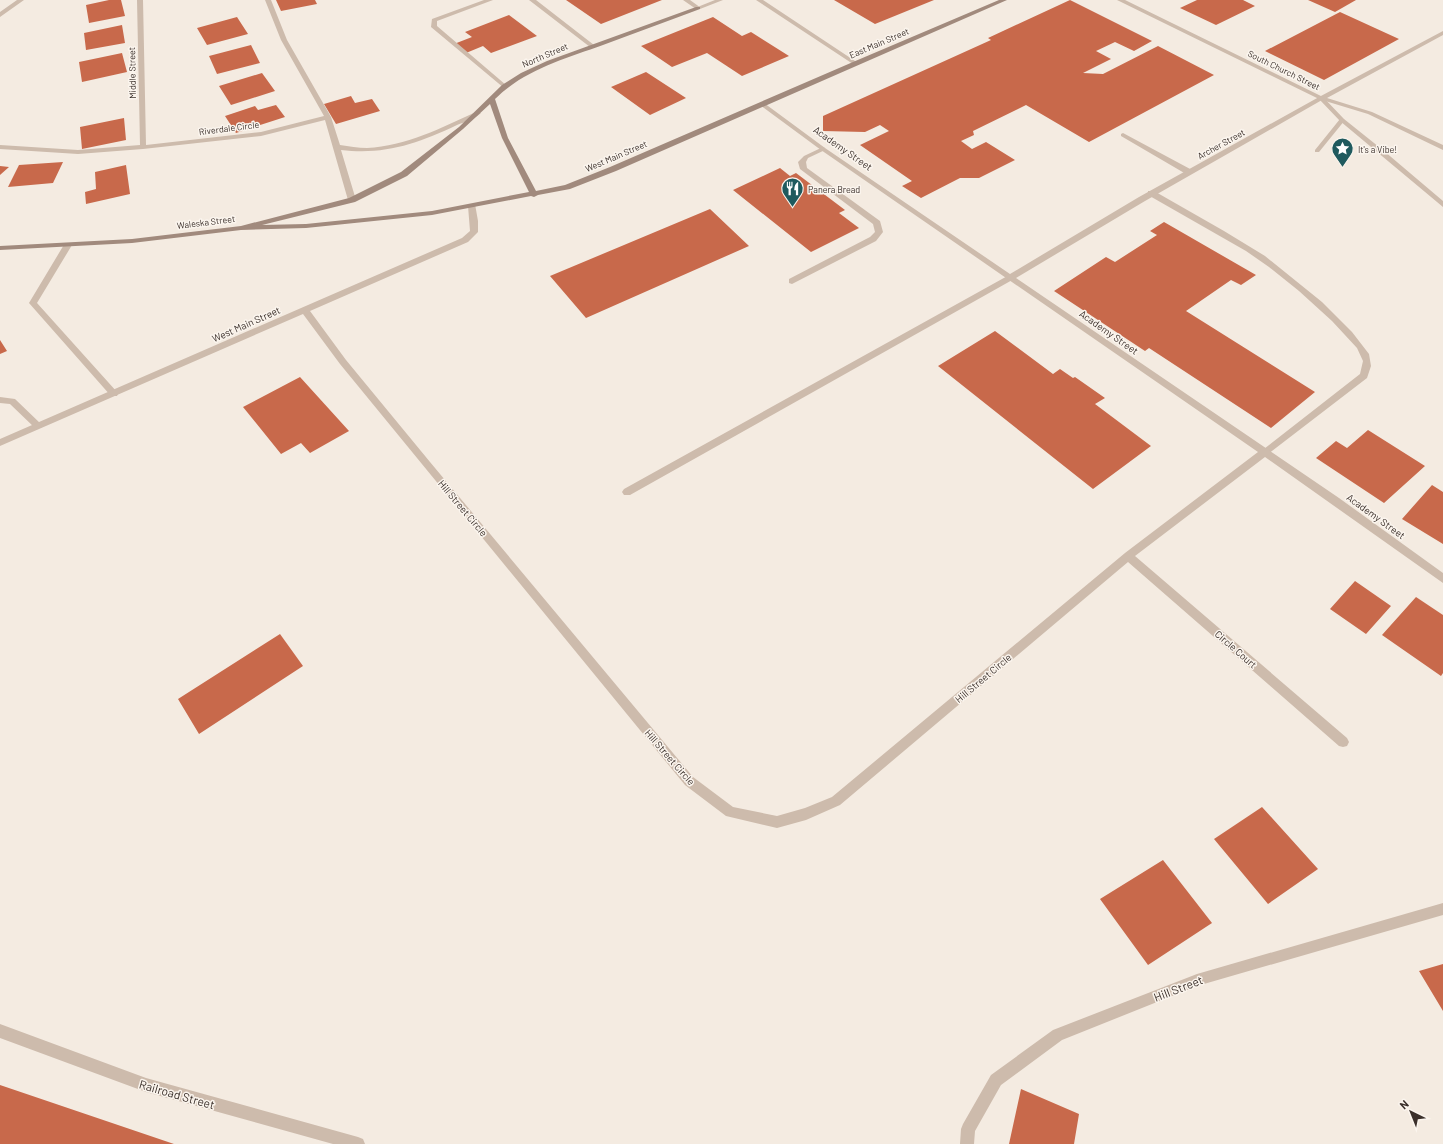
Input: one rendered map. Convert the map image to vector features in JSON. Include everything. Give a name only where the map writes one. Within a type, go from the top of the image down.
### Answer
[{"type":"main road","name":"East Main Street","points":[[762,104],[1004,0]]},
{"type":"main road","name":"North Street","points":[[404,174],[447,141],[478,113],[504,86],[523,74],[592,46],[698,8]]},
{"type":"main road","points":[[491,98],[505,138],[534,195]]},
{"type":"main road","name":"West Main Street","points":[[241,228],[306,226],[432,212],[534,195],[567,187],[607,172],[762,104]]},
{"type":"main road","name":"Waleska Street","points":[[0,248],[132,241],[241,228],[352,200],[404,174]]},
{"type":"street","points":[[0,15],[21,0]]},
{"type":"street","name":"Middle Street","points":[[140,0],[143,147]]},
{"type":"street","points":[[268,0],[284,40],[328,117],[352,200]]},
{"type":"street","points":[[490,0],[434,20],[434,27],[504,86]]},
{"type":"street","points":[[532,0],[592,46]]},
{"type":"street","points":[[686,0],[698,8]]},
{"type":"street","name":"North Street","points":[[698,8],[720,0]]},
{"type":"street","points":[[759,0],[855,63]]},
{"type":"street","name":"South Church Street","points":[[1120,0],[1321,98],[1370,113],[1443,148]]},
{"type":"street","name":"Archer Street","points":[[627,492],[1011,277],[1151,193],[1321,98],[1443,33]]},
{"type":"street","points":[[1321,98],[1342,120],[1382,152],[1443,205]]},
{"type":"street","name":"Academy Street","points":[[762,104],[824,149],[1336,501],[1443,579]]},
{"type":"street","points":[[337,146],[367,150],[397,147],[423,138],[478,113]]},
{"type":"street","name":"Riverdale Circle","points":[[0,147],[78,152],[143,147],[261,134],[328,117]]},
{"type":"street","points":[[1317,151],[1342,120]]},
{"type":"street","points":[[1123,135],[1189,172]]},
{"type":"street","points":[[792,281],[873,239],[879,232],[878,223],[804,169],[802,162],[806,157],[824,149]]},
{"type":"street","name":"Hill Street Circle","points":[[305,310],[343,362],[422,459],[689,781],[730,812],[777,822],[806,814],[836,802],[1128,556],[1364,376],[1367,368],[1366,356],[1361,347],[1345,329],[1280,270],[1261,257],[1151,193]]},
{"type":"street","name":"West Main Street","points":[[0,443],[465,240],[474,232],[472,206]]},
{"type":"street","points":[[68,245],[33,303],[114,394]]},
{"type":"street","points":[[0,400],[12,401],[38,426]]},
{"type":"street","name":"Circle Court","points":[[1128,556],[1344,742]]},
{"type":"street","name":"Hill Street","points":[[967,1144],[968,1129],[996,1080],[1058,1034],[1197,980],[1443,909]]},
{"type":"street","name":"Railroad Street","points":[[0,1031],[146,1085],[358,1144]]},
{"type":"building","points":[[109,0],[121,0],[125,16],[89,23],[86,5]]},
{"type":"building","points":[[276,0],[315,0],[317,4],[281,11]]},
{"type":"building","points":[[566,0],[662,0],[601,24]]},
{"type":"building","points":[[834,0],[934,0],[875,24]]},
{"type":"building","points":[[1070,0],[1152,41],[1134,51],[1115,42],[1096,51],[1111,59],[1083,73],[1103,74],[1158,46],[1214,75],[1089,142],[1026,105],[973,131],[974,135],[961,141],[972,149],[986,142],[1015,160],[979,178],[960,178],[921,198],[902,186],[912,181],[860,145],[889,131],[880,125],[865,132],[823,131],[823,116],[991,40],[988,38]]},
{"type":"building","points":[[1197,0],[1243,0],[1255,6],[1216,25],[1180,8]]},
{"type":"building","points":[[1308,0],[1356,0],[1335,12]]},
{"type":"building","points":[[1340,12],[1399,39],[1324,80],[1265,51]]},
{"type":"building","points":[[509,15],[537,36],[491,53],[483,46],[466,53],[454,44],[472,37],[465,32]]},
{"type":"building","points":[[237,17],[248,34],[207,45],[197,28]]},
{"type":"building","points":[[713,17],[742,36],[751,32],[789,56],[742,76],[707,53],[672,67],[641,46]]},
{"type":"building","points":[[122,25],[125,43],[86,50],[84,33]]},
{"type":"building","points":[[251,45],[260,63],[217,74],[209,56]]},
{"type":"building","points":[[122,53],[127,72],[82,82],[79,62]]},
{"type":"building","points":[[646,72],[686,98],[650,115],[611,87]]},
{"type":"building","points":[[262,73],[275,91],[231,105],[219,86]]},
{"type":"building","points":[[351,96],[355,103],[372,99],[380,111],[336,124],[324,104]]},
{"type":"building","points":[[276,105],[285,117],[236,133],[225,116],[255,106],[258,110]]},
{"type":"building","points":[[124,118],[126,140],[82,149],[80,127]]},
{"type":"building","points":[[63,162],[53,183],[8,187],[19,165]]},
{"type":"building","points":[[126,165],[130,194],[86,204],[85,192],[96,189],[95,172]]},
{"type":"building","points":[[0,166],[9,167],[0,175]]},
{"type":"building","points":[[780,168],[790,176],[796,173],[845,210],[839,213],[859,228],[811,252],[733,190]]},
{"type":"building","points":[[710,209],[749,246],[586,318],[550,276]]},
{"type":"building","points":[[1164,222],[1256,275],[1241,285],[1231,280],[1186,311],[1315,392],[1271,428],[1149,348],[1145,351],[1054,291],[1106,257],[1115,262],[1157,235],[1150,231]]},
{"type":"building","points":[[995,331],[1053,374],[1060,369],[1073,378],[1075,377],[1105,398],[1095,404],[1151,446],[1093,489],[938,366]]},
{"type":"building","points":[[0,340],[7,351],[0,354]]},
{"type":"building","points":[[300,377],[349,431],[310,453],[301,443],[281,454],[243,407]]},
{"type":"building","points":[[1368,430],[1425,466],[1384,503],[1316,458],[1336,441],[1347,448]]},
{"type":"building","points":[[1432,485],[1443,492],[1443,544],[1402,519]]},
{"type":"building","points":[[1355,581],[1391,606],[1366,634],[1330,609]]},
{"type":"building","points":[[1416,597],[1443,615],[1443,673],[1441,676],[1382,635]]},
{"type":"building","points":[[280,634],[303,666],[199,734],[178,699]]},
{"type":"building","points":[[1262,807],[1318,869],[1268,904],[1214,839]]},
{"type":"building","points":[[1163,860],[1212,923],[1148,965],[1100,899]]},
{"type":"building","points":[[1443,964],[1443,1011],[1419,971]]},
{"type":"building","points":[[0,1085],[174,1144],[0,1144]]},
{"type":"building","points":[[1021,1089],[1079,1114],[1074,1144],[1009,1144]]},
{"type":"place","name":"It's a Vibe!","points":[[1342,168]]},
{"type":"place","name":"Panera Bread","points":[[793,208]]}]
